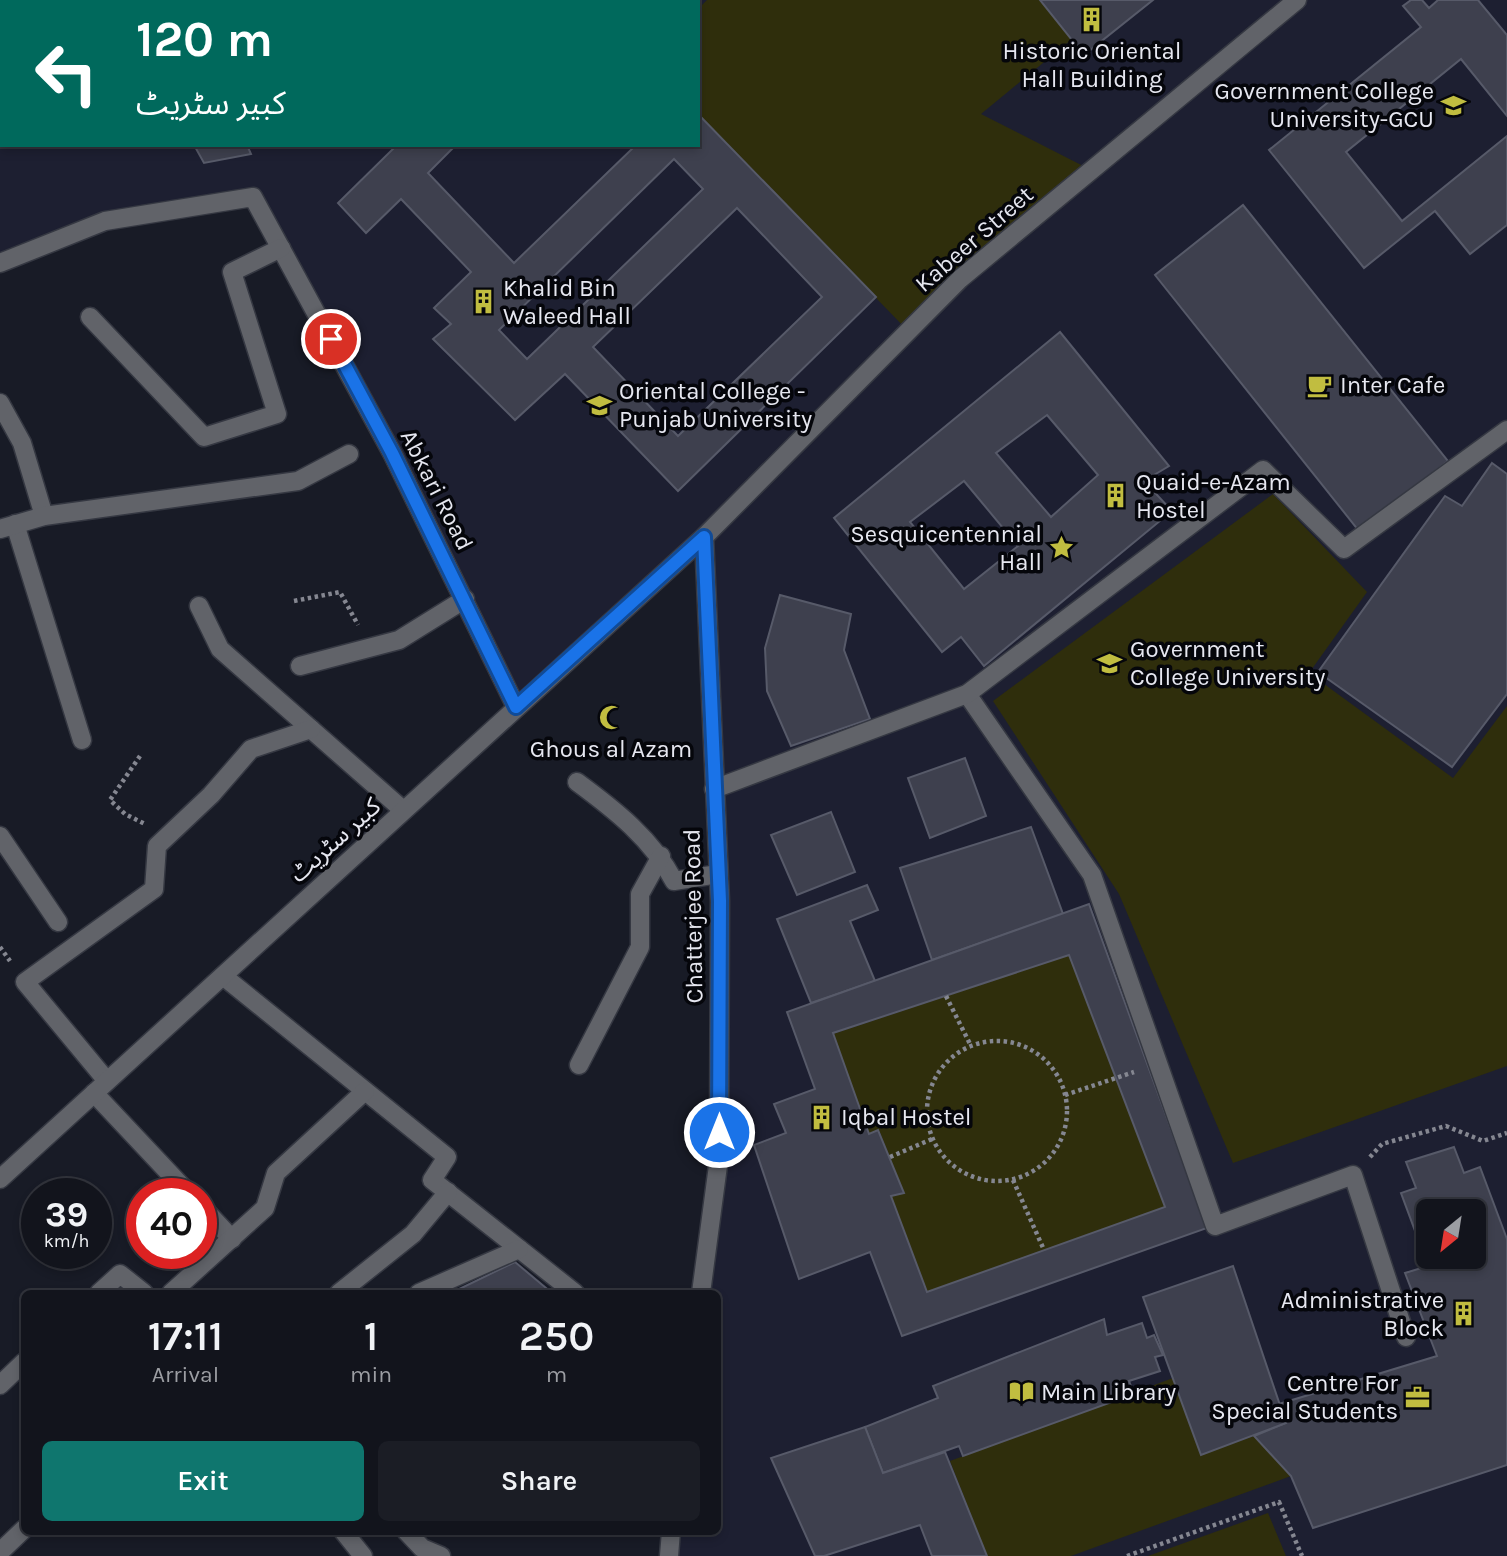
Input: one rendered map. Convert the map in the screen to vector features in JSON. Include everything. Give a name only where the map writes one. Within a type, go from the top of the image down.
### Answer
[{"type":"street","name":"Kabeer Street","points":[[704,537],[960,279],[1297,0]]},
{"type":"street","name":"Abkari Road","points":[[0,263],[105,221],[253,197],[392,453],[516,707]]},
{"type":"street","points":[[90,317],[204,437],[277,414],[232,272],[281,248]]},
{"type":"street","points":[[0,403],[6,427],[22,443],[44,516]]},
{"type":"street","points":[[714,789],[967,694],[1263,470],[1344,550],[1507,430]]},
{"type":"street","points":[[82,740],[8,526],[44,516],[298,481],[349,454]]},
{"type":"street","name":"کبیر سٹریٹ","points":[[0,1179],[704,537]]},
{"type":"street","name":"Chatterjee Road","points":[[701,1290],[719,1158],[718,874],[704,537]]},
{"type":"street","points":[[300,666],[399,640],[465,599]]},
{"type":"street","points":[[199,606],[220,649],[404,810]]},
{"type":"street","points":[[967,694],[1092,875],[1215,1226],[1353,1175],[1406,1337]]},
{"type":"street","points":[[176,1178],[100,1087],[25,982],[154,888],[157,845],[211,795],[251,749],[311,729]]},
{"type":"street","points":[[577,782],[616,810],[661,856],[674,881],[718,874]]},
{"type":"street","points":[[0,836],[58,922]]},
{"type":"street","points":[[579,1065],[640,947],[640,894],[661,856]]},
{"type":"street","points":[[223,976],[447,1157],[432,1180],[571,1290]]},
{"type":"street","points":[[175,1290],[265,1208],[276,1172],[365,1091]]},
{"type":"street","points":[[343,1290],[413,1234],[448,1192]]},
{"type":"street","points":[[217,1223],[232,1239]]},
{"type":"street","points":[[426,1290],[519,1249]]},
{"type":"street","points":[[102,1290],[120,1273],[140,1290]]},
{"type":"street","points":[[0,1385],[21,1365]]},
{"type":"street","points":[[0,1552],[21,1532]]},
{"type":"street","points":[[346,1535],[363,1556]]},
{"type":"street","points":[[410,1535],[422,1548],[441,1556]]},
{"type":"street","points":[[669,1556],[671,1535]]},
{"type":"path","points":[[294,601],[340,592],[370,648]]},
{"type":"path","points":[[140,756],[110,800],[125,814],[167,835]]},
{"type":"path","points":[[946,996],[971,1046]]},
{"type":"path","points":[[992,1041],[1014,1043],[1035,1052],[1052,1066],[1065,1095],[1068,1109],[1065,1133],[1054,1155],[1035,1171],[1013,1181],[989,1182],[965,1174],[945,1160],[932,1139],[927,1117],[928,1095],[937,1074],[951,1058],[971,1046],[992,1041]]},
{"type":"path","points":[[1065,1095],[1159,1063]]},
{"type":"path","points":[[1353,1175],[1382,1144],[1419,1133],[1446,1126],[1483,1141],[1507,1133]]},
{"type":"path","points":[[890,1157],[932,1139]]},
{"type":"path","points":[[1013,1181],[1044,1250]]},
{"type":"path","points":[[1127,1556],[1279,1502],[1302,1556]]},
{"type":"shaded area","name":"Government College University","points":[[700,0],[1507,0],[1507,1556],[669,1556],[672,1535],[721,1535],[721,1290],[702,1290],[719,1158],[710,538],[516,707],[253,197],[105,221],[0,263],[0,147],[700,147]]},
{"type":"shaded area","points":[[707,0],[1040,0],[1072,39],[981,114],[1091,170],[908,331],[700,116],[700,7]]},
{"type":"shaded area","points":[[1273,494],[1367,592],[1309,673],[1453,778],[1507,706],[1507,1066],[1233,1163],[1119,894],[993,701]]},
{"type":"shaded area","points":[[1069,955],[1165,1207],[927,1292],[891,1196],[904,1193],[879,1130],[869,1134],[833,1034]]},
{"type":"shaded area","points":[[1173,1378],[1201,1455],[1254,1436],[1291,1476],[1071,1556],[987,1556],[950,1461]]},
{"type":"shaded area","points":[[1268,1513],[1286,1556],[1148,1556]]},
{"type":"building","name":"Historic Oriental Hall Building","points":[[1040,0],[1153,0],[1084,55]]},
{"type":"building","points":[[1411,0],[1422,0],[1429,8],[1438,0],[1478,0],[1507,35],[1507,116],[1461,59],[1346,152],[1402,221],[1507,136],[1507,225],[1470,254],[1435,211],[1364,268],[1269,150],[1421,27],[1403,6]]},
{"type":"building","name":"Khalid Bin Waleed Hall","points":[[700,116],[876,297],[678,491],[565,374],[515,420],[433,339],[451,324],[434,308],[471,272],[401,199],[366,233],[338,203],[395,147],[454,147],[428,173],[514,263],[634,147],[700,147]],"holes":[[[674,159],[703,189],[527,359],[499,330]],[[737,208],[822,297],[678,436],[593,347]]]},
{"type":"building","points":[[195,147],[248,147],[251,154],[204,163]]},
{"type":"building","points":[[1243,205],[1448,461],[1359,531],[1155,275]]},
{"type":"building","name":"Quaid-e-Azam Hostel","points":[[1060,332],[1169,466],[1144,481],[1172,511],[984,666],[961,637],[942,652],[834,518]],"holes":[[[1047,415],[1098,475],[1051,517],[996,453]],[[964,481],[1018,546],[964,589],[910,522]]]},
{"type":"building","points":[[1492,463],[1507,474],[1507,694],[1452,767],[1318,672],[1445,496],[1462,506]]},
{"type":"building","points":[[780,595],[851,614],[844,650],[870,719],[791,746],[767,691],[765,648]]},
{"type":"building","points":[[965,758],[986,816],[930,838],[908,778]]},
{"type":"building","points":[[831,812],[855,872],[797,895],[771,835]]},
{"type":"building","points":[[1031,827],[1063,914],[932,960],[900,868]]},
{"type":"building","points":[[867,885],[878,910],[850,921],[875,981],[811,1003],[777,919]]},
{"type":"building","name":"Iqbal Hostel","points":[[1089,904],[1207,1228],[902,1336],[870,1252],[799,1279],[754,1145],[786,1133],[774,1104],[815,1089],[787,1012]],"holes":[[[1069,955],[1165,1207],[927,1292],[891,1196],[904,1193],[878,1130],[869,1134],[833,1033]]]},
{"type":"building","name":"Administrative Block","points":[[1454,1147],[1464,1173],[1480,1167],[1507,1239],[1507,1465],[1313,1528],[1291,1476],[1254,1436],[1286,1423],[1279,1404],[1437,1356],[1405,1273],[1418,1269],[1486,1269],[1486,1199],[1416,1199],[1416,1234],[1401,1193],[1416,1188],[1406,1162]]},
{"type":"building","points":[[515,1262],[548,1290],[457,1290]]},
{"type":"building","points":[[1233,1266],[1286,1423],[1201,1455],[1143,1297]]},
{"type":"building","points":[[1104,1319],[1107,1335],[1142,1323],[1147,1338],[1154,1335],[1163,1355],[1155,1357],[1160,1371],[1129,1381],[1134,1394],[963,1456],[959,1446],[883,1473],[865,1427],[938,1398],[933,1386]]},
{"type":"building","points":[[865,1427],[883,1473],[945,1452],[987,1556],[932,1556],[920,1525],[824,1556],[815,1556],[771,1458]]},
{"type":"place","name":"Historic Oriental Hall Building","points":[[1092,20]]},
{"type":"place","name":"Government College University-GCU","points":[[1454,105]]},
{"type":"place","name":"Khalid Bin Waleed Hall","points":[[483,302]]},
{"type":"place","name":"Inter Cafe","points":[[1320,385]]},
{"type":"place","name":"Oriental College - Punjab University","points":[[599,405]]},
{"type":"place","name":"Quaid-e-Azam Hostel","points":[[1116,496]]},
{"type":"place","name":"Sesquicentennial Hall","points":[[1062,548]]},
{"type":"place","name":"Government College University","points":[[1110,663]]},
{"type":"place","name":"Ghous al Azam","points":[[611,718]]},
{"type":"place","name":"Iqbal Hostel","points":[[821,1117]]},
{"type":"place","name":"Administrative Block","points":[[1464,1314]]},
{"type":"place","name":"Main Library","points":[[1021,1392]]},
{"type":"place","name":"Centre For Special Students","points":[[1418,1397]]},
{"type":"route","points":[[331,339],[392,453],[516,707],[704,537],[720,901],[719,1132]]}]
